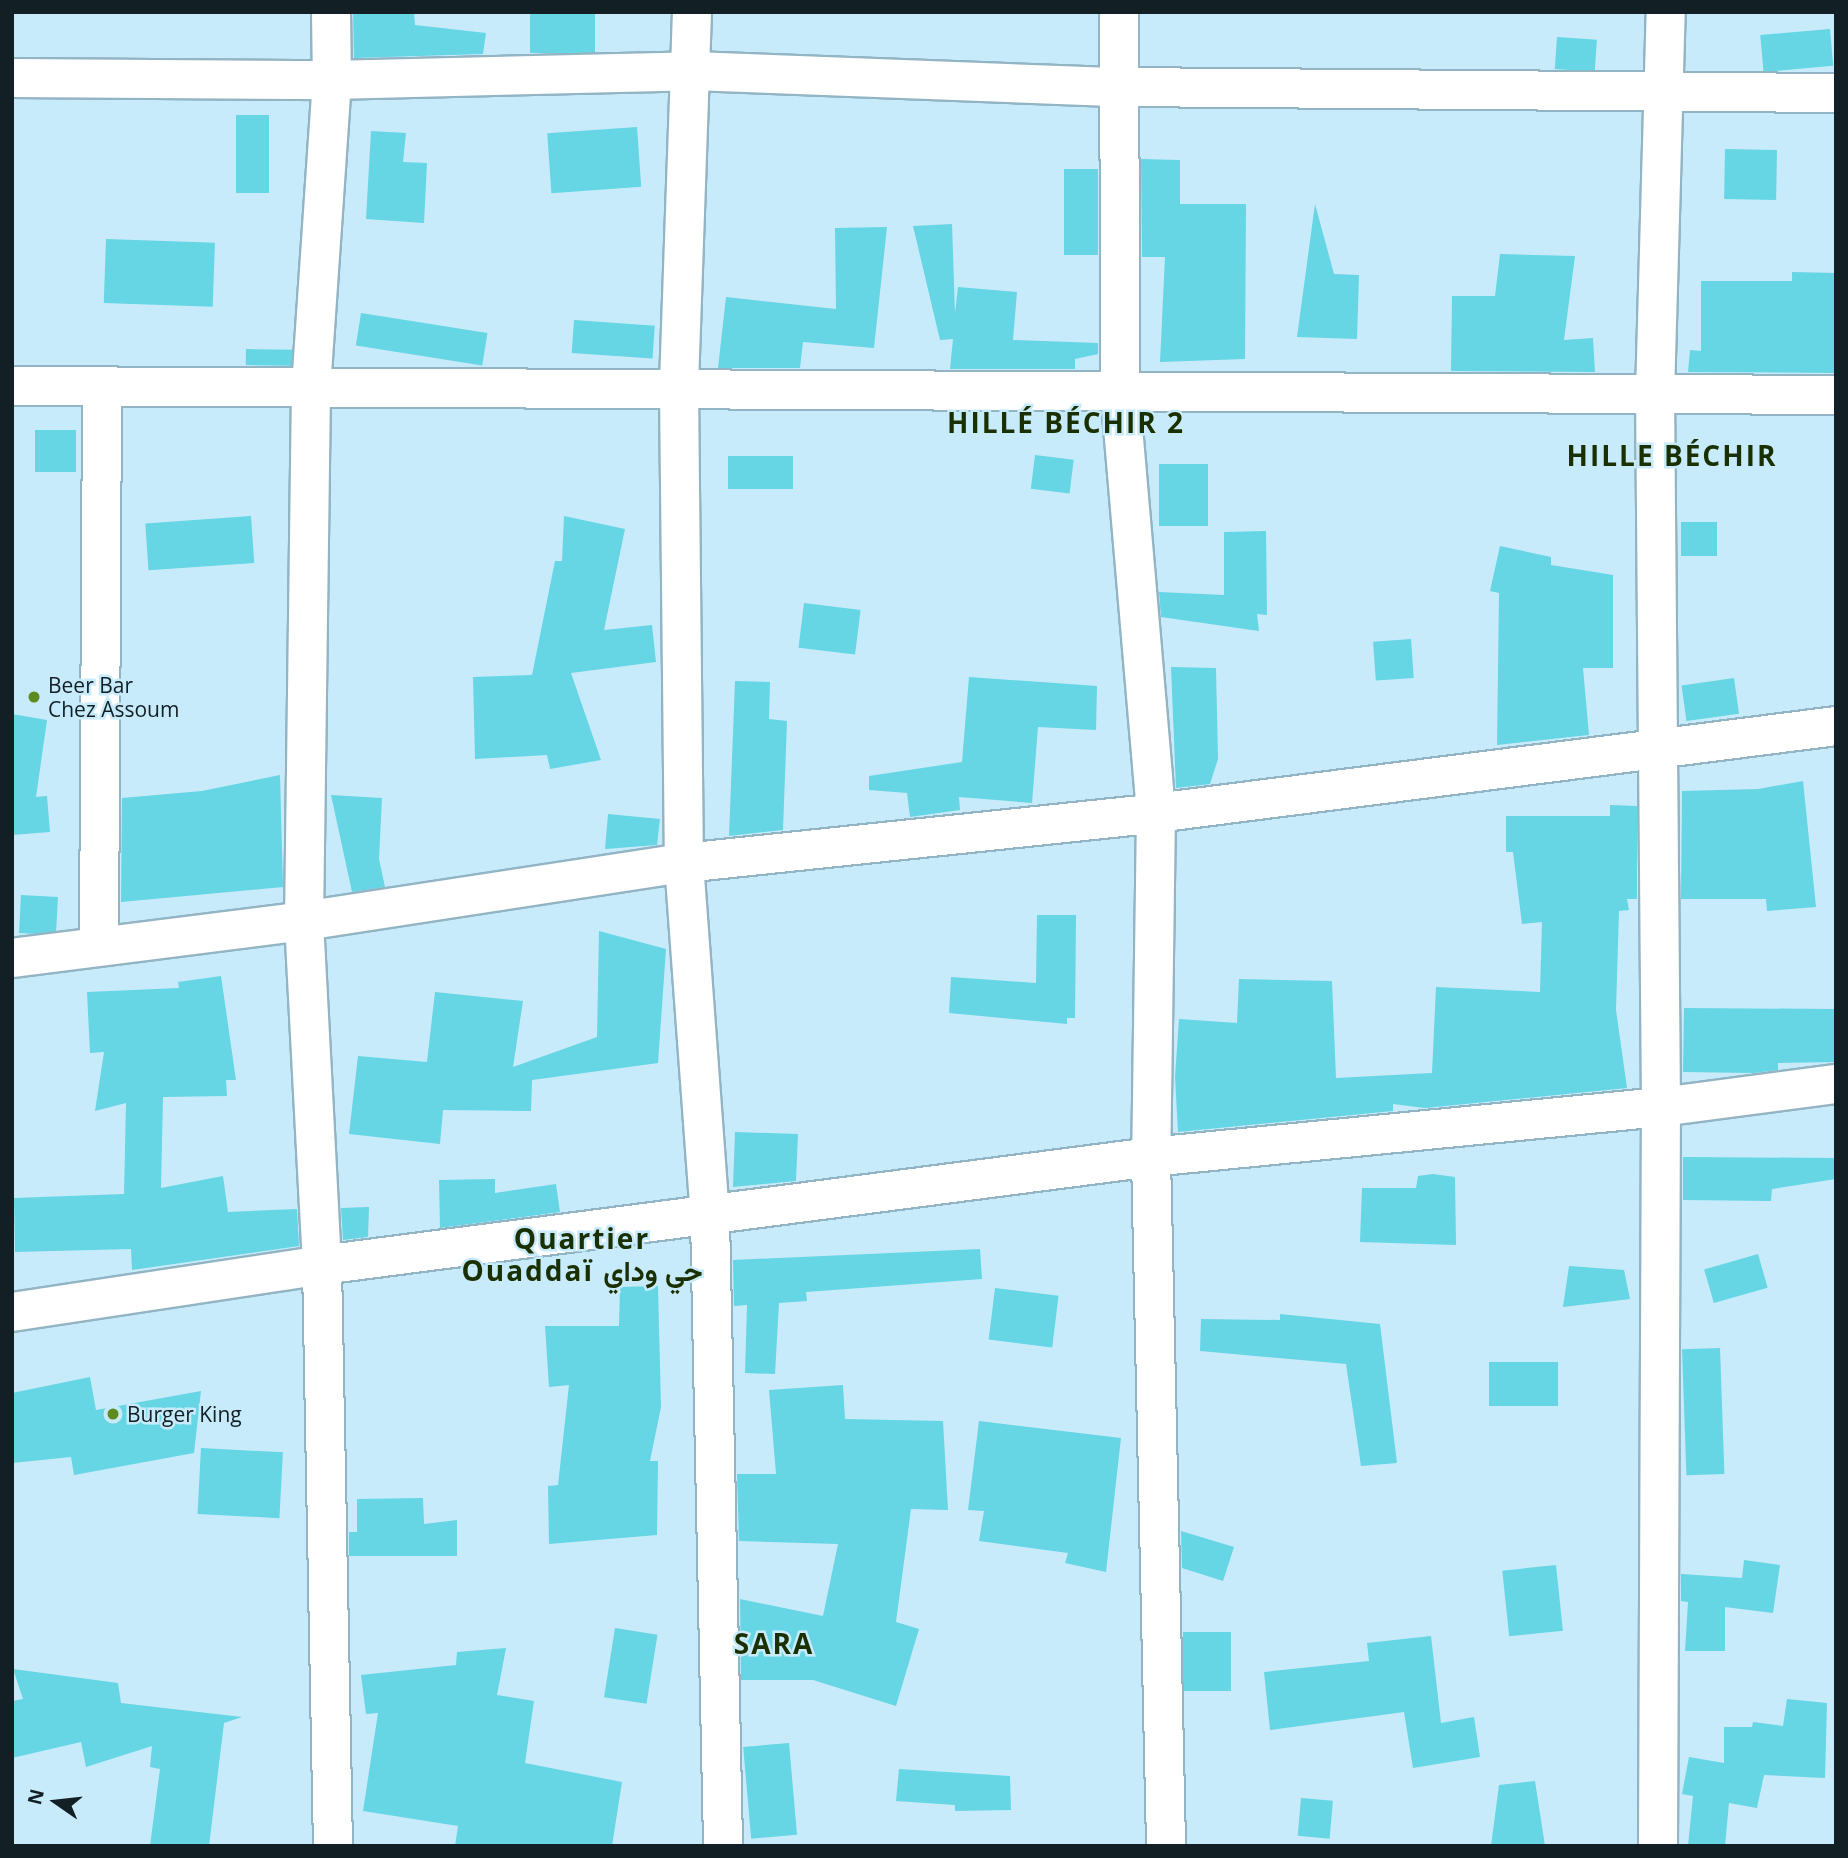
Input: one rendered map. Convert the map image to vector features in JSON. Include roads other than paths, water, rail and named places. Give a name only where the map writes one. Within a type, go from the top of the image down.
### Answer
[{"type":"street","points":[[331,12],[332,80],[311,388],[303,921],[322,1265],[333,1846]]},
{"type":"street","points":[[692,12],[693,71],[679,390],[684,863],[710,1218],[723,1846]]},
{"type":"street","points":[[1119,12],[1120,392],[1156,813],[1151,1157],[1166,1846]]},
{"type":"street","points":[[1658,1846],[1661,1107],[1655,395],[1665,12]]},
{"type":"street","points":[[12,78],[332,80],[693,71],[1119,87],[1836,93]]},
{"type":"street","points":[[12,386],[1836,395]]},
{"type":"street","points":[[99,946],[102,387]]},
{"type":"street","points":[[12,958],[303,921],[684,863],[1156,813],[1658,746],[1836,726]]},
{"type":"street","points":[[12,1312],[322,1265],[710,1218],[1151,1157],[1661,1107],[1836,1084]]},
{"type":"place","name":"Beer Bar Chez Assoum","points":[[34,697]]},
{"type":"place","name":"Burger King","points":[[113,1414]]},
{"type":"district","name":"HILLÉ BÉCHIR 2","points":[[1066,422]]},
{"type":"district","name":"HILLE BÉCHIR","points":[[1672,455]]},
{"type":"district","name":"Quartier Ouaddaï حي وداي","points":[[582,1254]]},
{"type":"district","name":"SARA","points":[[774,1643]]}]
